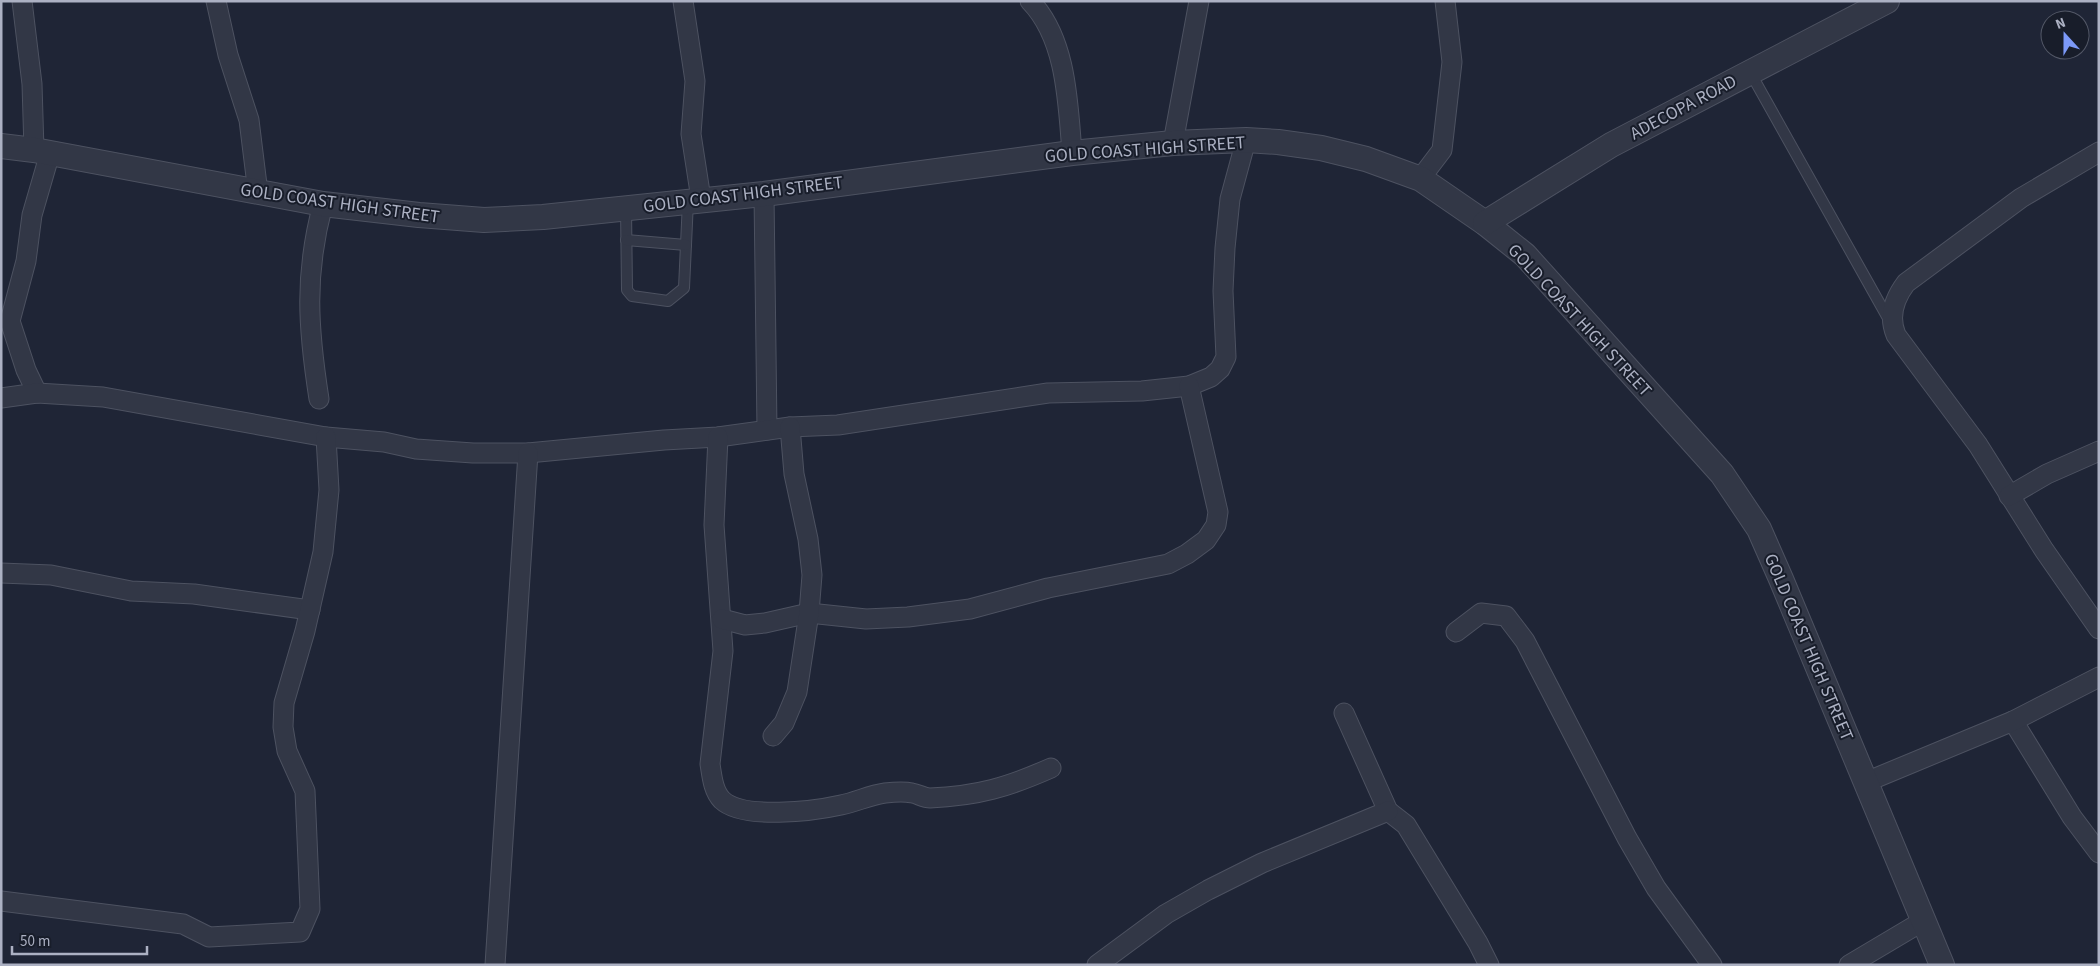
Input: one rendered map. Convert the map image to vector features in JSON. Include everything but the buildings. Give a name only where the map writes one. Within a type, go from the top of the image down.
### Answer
[{"type":"street","points":[[22,1],[42,152],[26,261],[10,321],[26,370],[37,393]]},
{"type":"street","points":[[216,1],[228,55],[249,120],[258,193]]},
{"type":"street","points":[[683,1],[695,81],[690,134],[695,200]]},
{"type":"street","points":[[1030,1],[1047,24],[1056,49],[1065,85],[1072,153]]},
{"type":"street","points":[[1173,143],[1199,1]]},
{"type":"street","points":[[1420,179],[1442,150],[1452,62],[1445,1]]},
{"type":"street","name":"ADECOPA ROAD","points":[[1485,223],[1611,145],[1879,3]]},
{"type":"street","points":[[1,398],[37,393],[102,397],[135,401],[326,437],[472,454],[528,453],[664,440],[718,437],[790,427],[838,425],[1048,393],[1142,391],[1189,386],[1211,377],[1220,369],[1226,357],[1222,291],[1225,248],[1230,199],[1246,140]]},
{"type":"street","name":"GOLD COAST HIGH STREET","points":[[1,146],[323,204],[484,220],[543,217],[764,194],[1072,153],[1173,143],[1246,140],[1321,148],[1366,159],[1420,179],[1485,223],[1525,256],[1722,474],[1742,501],[1759,529],[1778,570],[1942,965]]},
{"type":"street","points":[[2099,152],[2021,198],[1906,283],[1897,295],[1891,323],[1896,334],[1978,445],[2009,496],[2099,629]]},
{"type":"street","points":[[764,194],[767,430]]},
{"type":"street","points":[[319,399],[309,335],[310,273],[314,242],[323,204]]},
{"type":"street","points":[[722,619],[745,625],[765,624],[809,613],[866,619],[908,617],[970,609],[1048,588],[1168,564],[1187,554],[1211,532],[1216,525],[1218,512],[1189,386]]},
{"type":"street","points":[[773,736],[784,723],[797,692],[809,613],[812,575],[808,539],[794,474],[790,427]]},
{"type":"street","points":[[1,900],[183,924],[209,937],[300,932],[310,909],[305,791],[287,751],[283,727],[284,703],[310,610],[323,552],[329,490],[326,437]]},
{"type":"street","points":[[718,437],[714,525],[723,651],[710,764],[718,794],[723,800],[734,807],[762,812],[842,805],[878,794],[896,792],[912,793],[927,798],[978,794],[1013,785],[1051,768]]},
{"type":"street","points":[[2009,496],[2076,460],[2099,452]]},
{"type":"street","points":[[495,965],[528,453]]},
{"type":"street","points":[[1,573],[51,575],[131,591],[194,594],[310,610]]},
{"type":"street","points":[[1456,632],[1481,613],[1506,616],[1526,641],[1627,838],[1656,888],[1712,965]]},
{"type":"street","points":[[1866,782],[2013,721],[2099,677]]},
{"type":"street","points":[[1344,714],[1388,811],[1406,825],[1478,943],[1489,965]]},
{"type":"street","points":[[2013,721],[2072,817],[2099,853]]},
{"type":"street","points":[[1097,965],[1166,914],[1208,890],[1270,859],[1388,811]]},
{"type":"street","points":[[1849,965],[1923,921]]},
{"type":"lane","points":[[1750,72],[1891,323]]},
{"type":"lane","points":[[626,208],[627,290],[632,296],[668,300],[684,288],[686,245],[695,200]]},
{"type":"lane","points":[[626,240],[686,245]]}]
